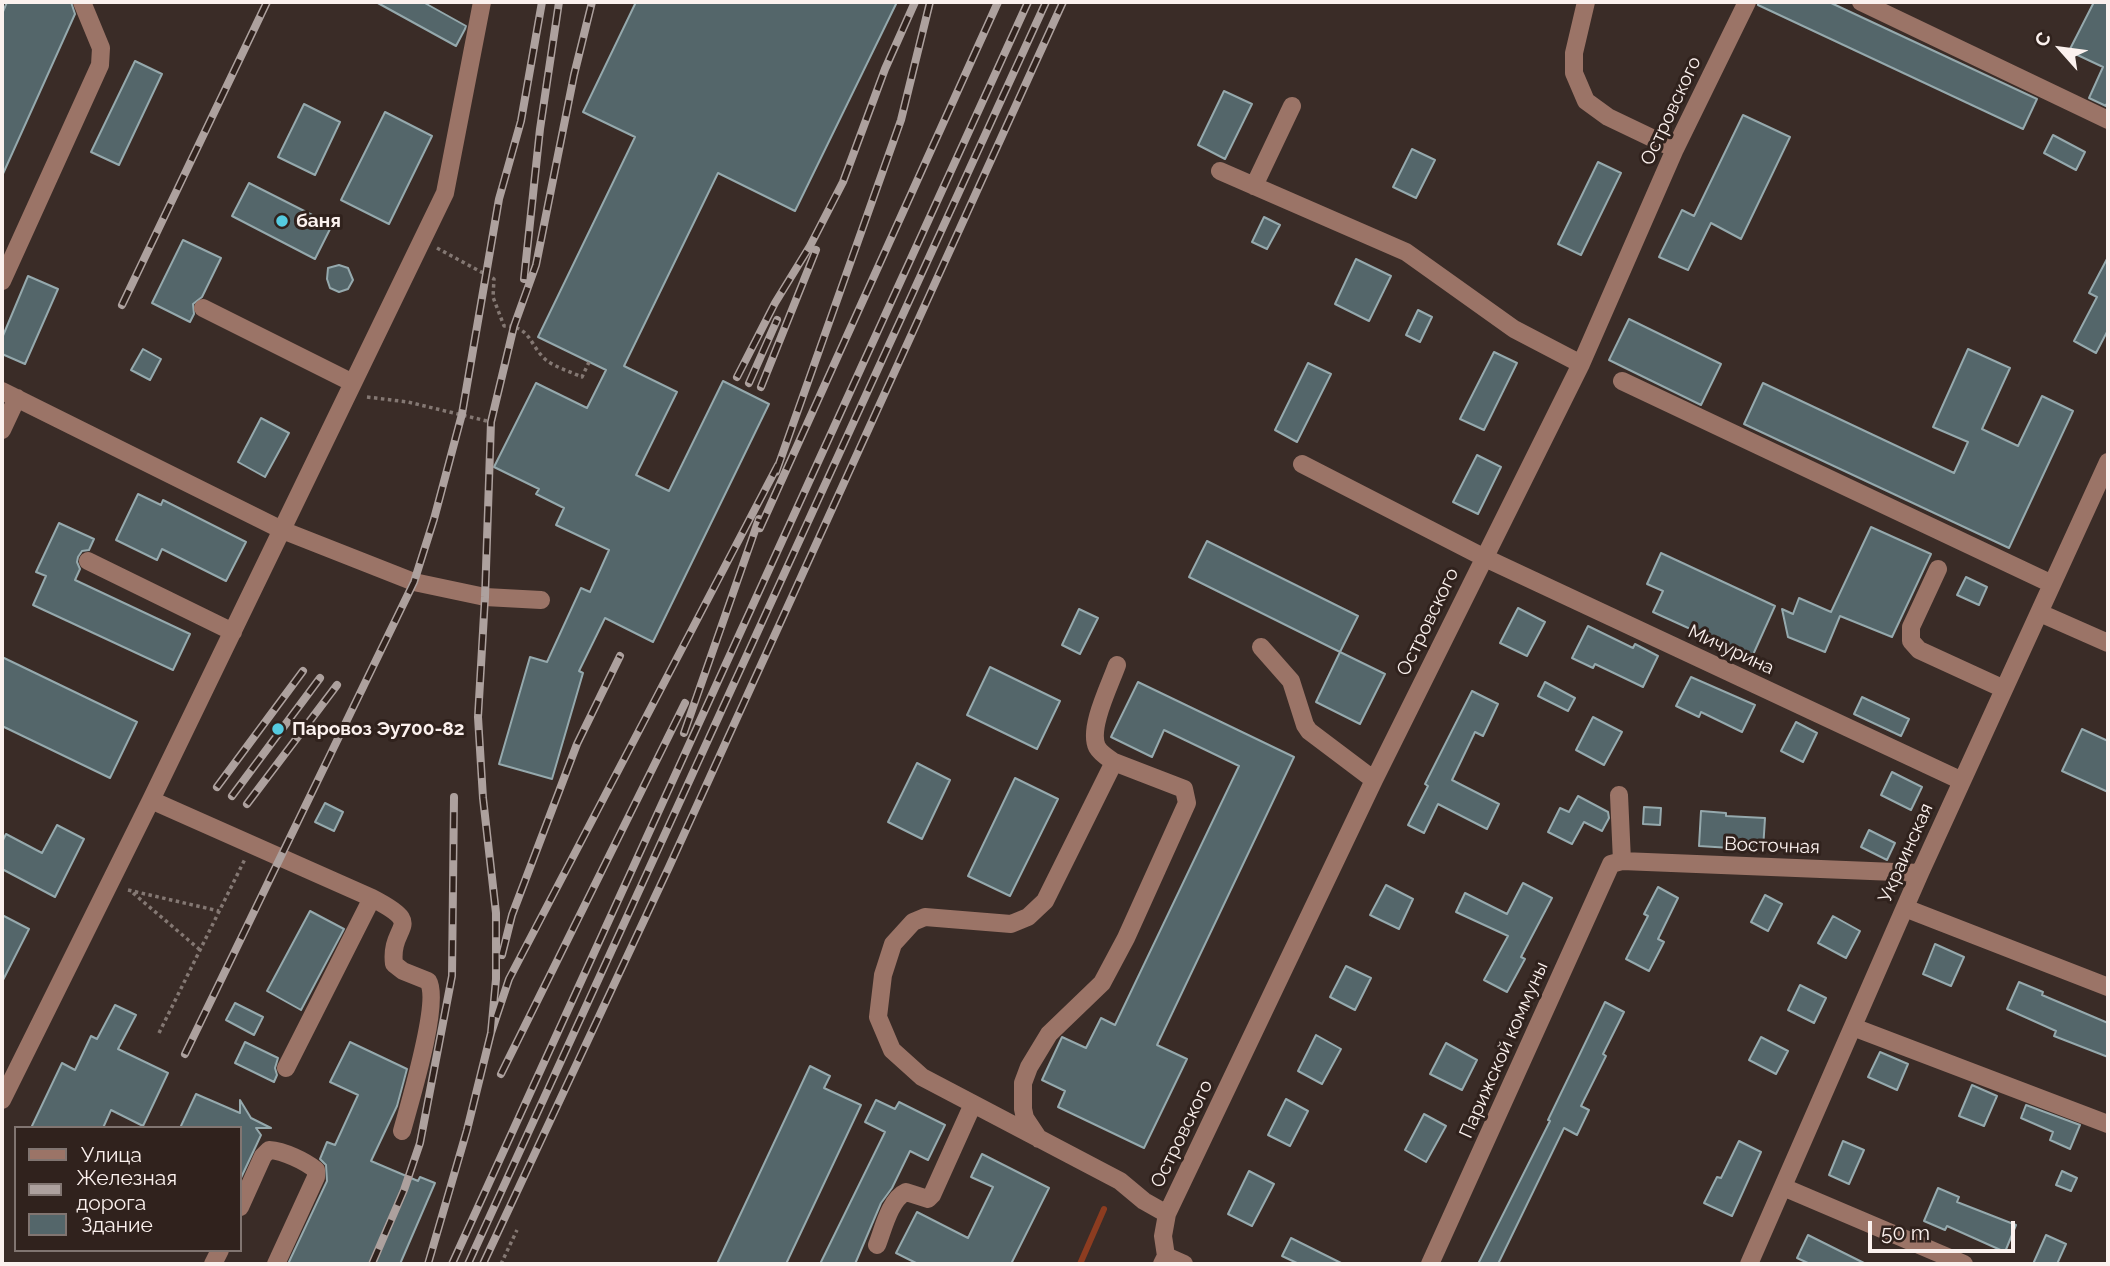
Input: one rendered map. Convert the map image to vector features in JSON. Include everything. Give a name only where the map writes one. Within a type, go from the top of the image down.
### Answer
[{"type":"street","points":[[2,281],[100,65],[101,48],[82,2]]},
{"type":"street","points":[[2,1100],[151,800],[445,193],[482,2]]},
{"type":"street","points":[[1586,2],[1574,53],[1574,73],[1586,101],[1608,117],[1675,149]]},
{"type":"street","name":"Островского","points":[[1164,1260],[1163,1236],[1167,1214],[1374,780],[1581,364],[1675,149],[1747,2]]},
{"type":"street","points":[[1861,2],[2108,120]]},
{"type":"street","points":[[1254,186],[1292,106]]},
{"type":"street","points":[[1220,171],[1406,252],[1514,329],[1581,364]]},
{"type":"street","points":[[203,308],[350,389]]},
{"type":"street","points":[[1622,381],[2052,584]]},
{"type":"street","points":[[2,430],[9,395],[282,530],[414,583],[485,597],[541,600]]},
{"type":"street","name":"Украинская","points":[[1749,1264],[1920,873],[2108,462]]},
{"type":"street","name":"Мичурина","points":[[1302,464],[1483,557],[1962,781]]},
{"type":"street","points":[[88,561],[233,632]]},
{"type":"street","points":[[1938,569],[1911,627],[1911,641],[1919,650],[2004,689]]},
{"type":"street","points":[[2040,613],[2108,643]]},
{"type":"street","points":[[1261,646],[1291,681],[1309,731],[1374,780]]},
{"type":"street","points":[[1039,1139],[1025,1118],[1023,1109],[1023,1083],[1029,1067],[1049,1034],[1102,984],[1126,938],[1187,803],[1184,789],[1114,762],[1101,753],[1096,744],[1094,730],[1117,665]]},
{"type":"street","points":[[1114,762],[1045,901],[1038,909],[1019,922],[1010,924],[925,917],[913,922],[893,944],[883,975],[878,1017],[892,1050],[911,1069],[1120,1181],[1144,1202],[1167,1214]]},
{"type":"street","points":[[1619,795],[1622,861]]},
{"type":"street","points":[[151,800],[372,898],[402,916],[394,964],[403,971],[428,981],[431,988],[428,1027],[421,1063],[402,1131]]},
{"type":"street","name":"Восточная","points":[[1622,861],[1920,873]]},
{"type":"street","name":"Парижской коммуны","points":[[1430,1264],[1612,863],[1622,861]]},
{"type":"street","points":[[286,1068],[372,898]]},
{"type":"street","points":[[1905,908],[2108,987]]},
{"type":"street","points":[[1853,1027],[2108,1124]]},
{"type":"street","points":[[877,1245],[895,1201],[901,1194],[906,1192],[928,1199],[932,1195],[972,1104]]},
{"type":"street","points":[[242,1203],[263,1156],[269,1150],[277,1150],[316,1170],[316,1177],[276,1264]]},
{"type":"street","points":[[1783,1187],[1964,1264]]},
{"type":"street","points":[[1164,1260],[1184,1264]]},
{"type":"path","points":[[422,240],[494,279],[493,297],[504,326],[523,330],[546,360],[582,377],[589,362]]},
{"type":"path","points":[[350,389],[491,422]]},
{"type":"path","points":[[159,1033],[252,844]]},
{"type":"path","points":[[200,950],[132,892],[219,911]]},
{"type":"path","points":[[501,1264],[517,1230]]},
{"type":"building","points":[[7,2],[71,2],[75,14],[2,176],[2,14]]},
{"type":"building","points":[[376,2],[423,2],[466,26],[456,46]]},
{"type":"building","points":[[636,2],[897,2],[795,211],[718,173],[624,366],[677,392],[636,475],[669,491],[723,381],[769,404],[653,642],[605,618],[579,671],[583,673],[552,779],[499,764],[530,657],[547,662],[581,588],[590,592],[609,550],[556,525],[564,508],[536,494],[539,489],[494,467],[536,383],[587,408],[606,370],[538,337],[635,137],[583,112]]},
{"type":"building","points":[[1758,2],[1829,2],[2037,99],[2023,129],[1758,5]]},
{"type":"building","points":[[2094,2],[2108,2],[2106,106],[2089,98],[2103,67],[2069,51]]},
{"type":"building","points":[[135,61],[162,74],[119,165],[91,152]]},
{"type":"building","points":[[1224,91],[1252,104],[1225,159],[1198,145]]},
{"type":"building","points":[[304,104],[340,122],[315,175],[278,157]]},
{"type":"building","points":[[385,112],[432,136],[389,224],[341,200]]},
{"type":"building","points":[[1743,115],[1790,137],[1741,239],[1711,223],[1688,270],[1659,257],[1682,210],[1694,216]]},
{"type":"building","points":[[2053,135],[2085,152],[2076,170],[2044,153]]},
{"type":"building","points":[[1412,149],[1435,160],[1416,198],[1393,187]]},
{"type":"building","points":[[1598,162],[1621,173],[1581,255],[1558,244]]},
{"type":"building","name":"баня","points":[[249,183],[332,225],[315,259],[232,216]]},
{"type":"building","points":[[1264,217],[1280,225],[1267,249],[1252,242]]},
{"type":"building","points":[[183,240],[221,258],[202,297],[193,304],[194,314],[190,322],[152,303]]},
{"type":"building","points":[[2108,257],[2108,330],[2096,353],[2074,341],[2097,297],[2089,293]]},
{"type":"building","points":[[1356,259],[1391,276],[1369,321],[1335,304]]},
{"type":"building","points":[[339,265],[348,268],[353,280],[348,289],[339,292],[330,288],[327,279],[328,268]]},
{"type":"building","points":[[28,276],[58,289],[25,364],[2,354],[2,338]]},
{"type":"building","points":[[1418,310],[1432,317],[1420,342],[1406,335]]},
{"type":"building","points":[[1629,319],[1721,364],[1701,405],[1609,360]]},
{"type":"building","points":[[143,349],[161,359],[150,380],[131,370]]},
{"type":"building","points":[[1968,349],[2010,368],[1982,429],[2018,446],[2042,396],[2073,411],[2009,548],[1744,424],[1763,383],[1954,473],[1968,442],[1933,427]]},
{"type":"building","points":[[1494,352],[1517,363],[1484,430],[1460,419]]},
{"type":"building","points":[[1308,363],[1331,374],[1297,442],[1275,430]]},
{"type":"building","points":[[261,418],[289,433],[265,477],[238,462]]},
{"type":"building","points":[[1477,455],[1501,467],[1478,514],[1453,502]]},
{"type":"building","points":[[138,494],[161,505],[163,500],[246,542],[226,581],[162,549],[157,560],[116,540]]},
{"type":"building","points":[[59,523],[94,539],[89,550],[82,551],[78,557],[80,569],[75,580],[190,634],[173,670],[33,605],[46,576],[36,572]]},
{"type":"building","points":[[1871,527],[1931,554],[1892,637],[1840,616],[1825,652],[1788,637],[1782,609],[1793,614],[1799,598],[1831,612]]},
{"type":"building","points":[[1207,541],[1358,616],[1340,652],[1189,577]]},
{"type":"building","points":[[1661,553],[1775,606],[1752,657],[1653,612],[1663,591],[1647,584]]},
{"type":"building","points":[[1966,577],[1987,587],[1979,605],[1957,595]]},
{"type":"building","points":[[1518,608],[1545,622],[1527,656],[1500,643]]},
{"type":"building","points":[[1079,609],[1098,618],[1080,654],[1062,645]]},
{"type":"building","points":[[1588,626],[1633,648],[1635,644],[1658,656],[1643,687],[1595,664],[1593,668],[1572,658]]},
{"type":"building","points":[[1340,652],[1385,674],[1360,724],[1316,702]]},
{"type":"building","points":[[2,657],[137,722],[110,778],[2,726]]},
{"type":"building","points":[[990,667],[1060,701],[1037,749],[967,715]]},
{"type":"building","points":[[1691,677],[1755,705],[1742,732],[1701,712],[1699,717],[1676,706]]},
{"type":"building","points":[[1138,682],[1294,757],[1157,1045],[1187,1059],[1144,1148],[1058,1107],[1065,1091],[1042,1080],[1062,1037],[1086,1048],[1101,1018],[1115,1025],[1239,766],[1164,730],[1152,757],[1111,737]]},
{"type":"building","points":[[1545,682],[1575,698],[1568,711],[1538,696]]},
{"type":"building","points":[[1472,691],[1498,704],[1483,736],[1475,732],[1452,780],[1499,804],[1487,829],[1438,804],[1424,833],[1408,825],[1428,786],[1425,784]]},
{"type":"building","points":[[1862,697],[1909,719],[1901,736],[1854,714]]},
{"type":"building","points":[[1593,717],[1622,732],[1604,765],[1576,750]]},
{"type":"building","points":[[1796,722],[1817,733],[1803,762],[1781,751]]},
{"type":"building","points":[[2082,729],[2108,741],[2108,792],[2062,771]]},
{"type":"building","points":[[917,763],[950,780],[922,839],[888,822]]},
{"type":"building","points":[[1892,772],[1922,787],[1911,810],[1881,795]]},
{"type":"building","points":[[1015,778],[1058,799],[1010,896],[968,876]]},
{"type":"building","points":[[1578,796],[1608,812],[1609,818],[1602,831],[1584,822],[1572,844],[1548,832],[1560,808],[1569,812]]},
{"type":"building","points":[[325,803],[343,812],[334,831],[315,822]]},
{"type":"building","points":[[1644,807],[1661,808],[1660,825],[1643,824]]},
{"type":"building","points":[[1701,811],[1726,813],[1726,816],[1765,818],[1763,850],[1699,846]]},
{"type":"building","points":[[57,825],[84,839],[55,897],[2,869],[2,842],[6,834],[42,853]]},
{"type":"building","points":[[1869,830],[1895,843],[1887,860],[1861,847]]},
{"type":"building","points":[[1523,883],[1552,898],[1521,957],[1525,959],[1507,992],[1484,980],[1508,936],[1456,912],[1465,893],[1507,914]]},
{"type":"building","points":[[1386,885],[1413,899],[1399,929],[1370,915]]},
{"type":"building","points":[[1658,887],[1678,898],[1658,939],[1664,942],[1649,971],[1626,959],[1648,916],[1644,914]]},
{"type":"building","points":[[1765,895],[1782,904],[1768,931],[1751,922]]},
{"type":"building","points":[[310,911],[344,929],[301,1010],[267,991]]},
{"type":"building","points":[[2,915],[29,929],[2,982]]},
{"type":"building","points":[[1833,916],[1860,931],[1846,958],[1818,943]]},
{"type":"building","points":[[1935,944],[1964,957],[1951,986],[1923,974]]},
{"type":"building","points":[[1346,966],[1371,978],[1355,1010],[1330,997]]},
{"type":"building","points":[[2019,982],[2043,992],[2042,995],[2108,1023],[2108,1057],[2054,1036],[2056,1031],[2007,1009]]},
{"type":"building","points":[[1800,985],[1826,998],[1814,1023],[1788,1010]]},
{"type":"building","points":[[1605,1002],[1624,1012],[1581,1106],[1589,1110],[1577,1135],[1564,1128],[1498,1264],[1478,1264],[1550,1121],[1548,1120]]},
{"type":"building","points":[[235,1003],[263,1017],[254,1035],[226,1020]]},
{"type":"building","points":[[115,1005],[136,1015],[118,1049],[168,1073],[143,1126],[111,1110],[104,1126],[32,1126],[62,1063],[75,1070],[91,1036],[97,1039]]},
{"type":"building","points":[[1316,1035],[1341,1049],[1322,1084],[1298,1071]]},
{"type":"building","points":[[1761,1037],[1788,1051],[1776,1074],[1749,1060]]},
{"type":"building","points":[[245,1042],[278,1058],[274,1082],[235,1063]]},
{"type":"building","points":[[350,1042],[407,1069],[397,1106],[371,1161],[418,1181],[420,1177],[435,1183],[400,1264],[288,1264],[327,1181],[326,1165],[320,1159],[327,1142],[335,1145],[358,1095],[330,1082]]},
{"type":"building","points":[[1446,1043],[1477,1060],[1462,1090],[1430,1074]]},
{"type":"building","points":[[1880,1052],[1908,1064],[1897,1090],[1868,1077]]},
{"type":"building","points":[[810,1066],[830,1076],[824,1088],[861,1105],[786,1264],[717,1264]]},
{"type":"building","points":[[1972,1085],[1997,1096],[1984,1126],[1959,1116]]},
{"type":"building","points":[[196,1094],[240,1113],[240,1100],[251,1118],[271,1128],[256,1128],[261,1135],[242,1176],[242,1126],[181,1126]]},
{"type":"building","points":[[1286,1099],[1308,1111],[1290,1146],[1268,1135]]},
{"type":"building","points":[[876,1100],[895,1109],[899,1102],[945,1125],[928,1160],[910,1151],[892,1188],[881,1203],[855,1264],[820,1264],[885,1132],[865,1122]]},
{"type":"building","points":[[2026,1105],[2080,1125],[2070,1149],[2050,1140],[2053,1132],[2021,1118]]},
{"type":"building","points":[[1424,1114],[1446,1126],[1426,1162],[1405,1150]]},
{"type":"building","points":[[1739,1141],[1761,1152],[1732,1216],[1704,1203],[1717,1177],[1721,1178]]},
{"type":"building","points":[[1843,1141],[1864,1150],[1849,1184],[1829,1175]]},
{"type":"building","points":[[982,1154],[1049,1188],[1011,1264],[918,1264],[896,1253],[917,1212],[968,1238],[993,1187],[971,1177]]},
{"type":"building","points":[[1249,1171],[1274,1184],[1252,1226],[1228,1214]]},
{"type":"building","points":[[2062,1171],[2077,1178],[2071,1191],[2056,1185]]},
{"type":"building","points":[[1938,1188],[1959,1197],[1957,1202],[2016,1225],[2005,1252],[1947,1226],[1945,1230],[1924,1221]]},
{"type":"building","points":[[1808,1235],[1866,1264],[1810,1264],[1797,1258]]},
{"type":"building","points":[[2046,1235],[2066,1244],[2057,1264],[2033,1264]]},
{"type":"building","points":[[1291,1238],[1343,1264],[1299,1264],[1282,1256]]},
{"type":"waterway","points":[[1080,1264],[1104,1209]]},
{"type":"railway","points":[[122,305],[267,2]]},
{"type":"railway","points":[[185,1054],[414,582],[462,414],[499,199],[521,121],[542,2]]},
{"type":"railway","points":[[524,279],[540,129],[559,2]]},
{"type":"railway","points":[[491,1033],[496,979],[496,913],[483,798],[478,717],[491,422],[514,326],[536,265],[574,75],[592,2]]},
{"type":"railway","points":[[737,377],[843,182],[885,69],[915,2]]},
{"type":"railway","points":[[776,472],[901,120],[930,2]]},
{"type":"railway","points":[[760,528],[998,2]]},
{"type":"railway","points":[[452,1264],[1028,2]]},
{"type":"railway","points":[[468,1264],[1046,2]]},
{"type":"railway","points":[[483,1264],[669,867],[1063,2]]},
{"type":"railway","points":[[761,387],[816,250]]},
{"type":"railway","points":[[749,383],[777,320]]},
{"type":"railway","points":[[428,1264],[467,1130],[491,1033],[509,979],[778,465]]},
{"type":"railway","points":[[684,733],[759,519]]},
{"type":"railway","points":[[502,955],[512,915],[577,744],[620,656]]},
{"type":"railway","points":[[217,787],[303,671]]},
{"type":"railway","points":[[232,796],[320,678]]},
{"type":"railway","points":[[247,804],[337,685]]},
{"type":"railway","points":[[501,1074],[685,703]]},
{"type":"railway","points":[[372,1264],[404,1190],[420,1143],[452,976],[454,797]]},
{"type":"place","name":"баня","points":[[282,221]]},
{"type":"place","name":"Паровоз Эу700-82","points":[[278,729]]}]
